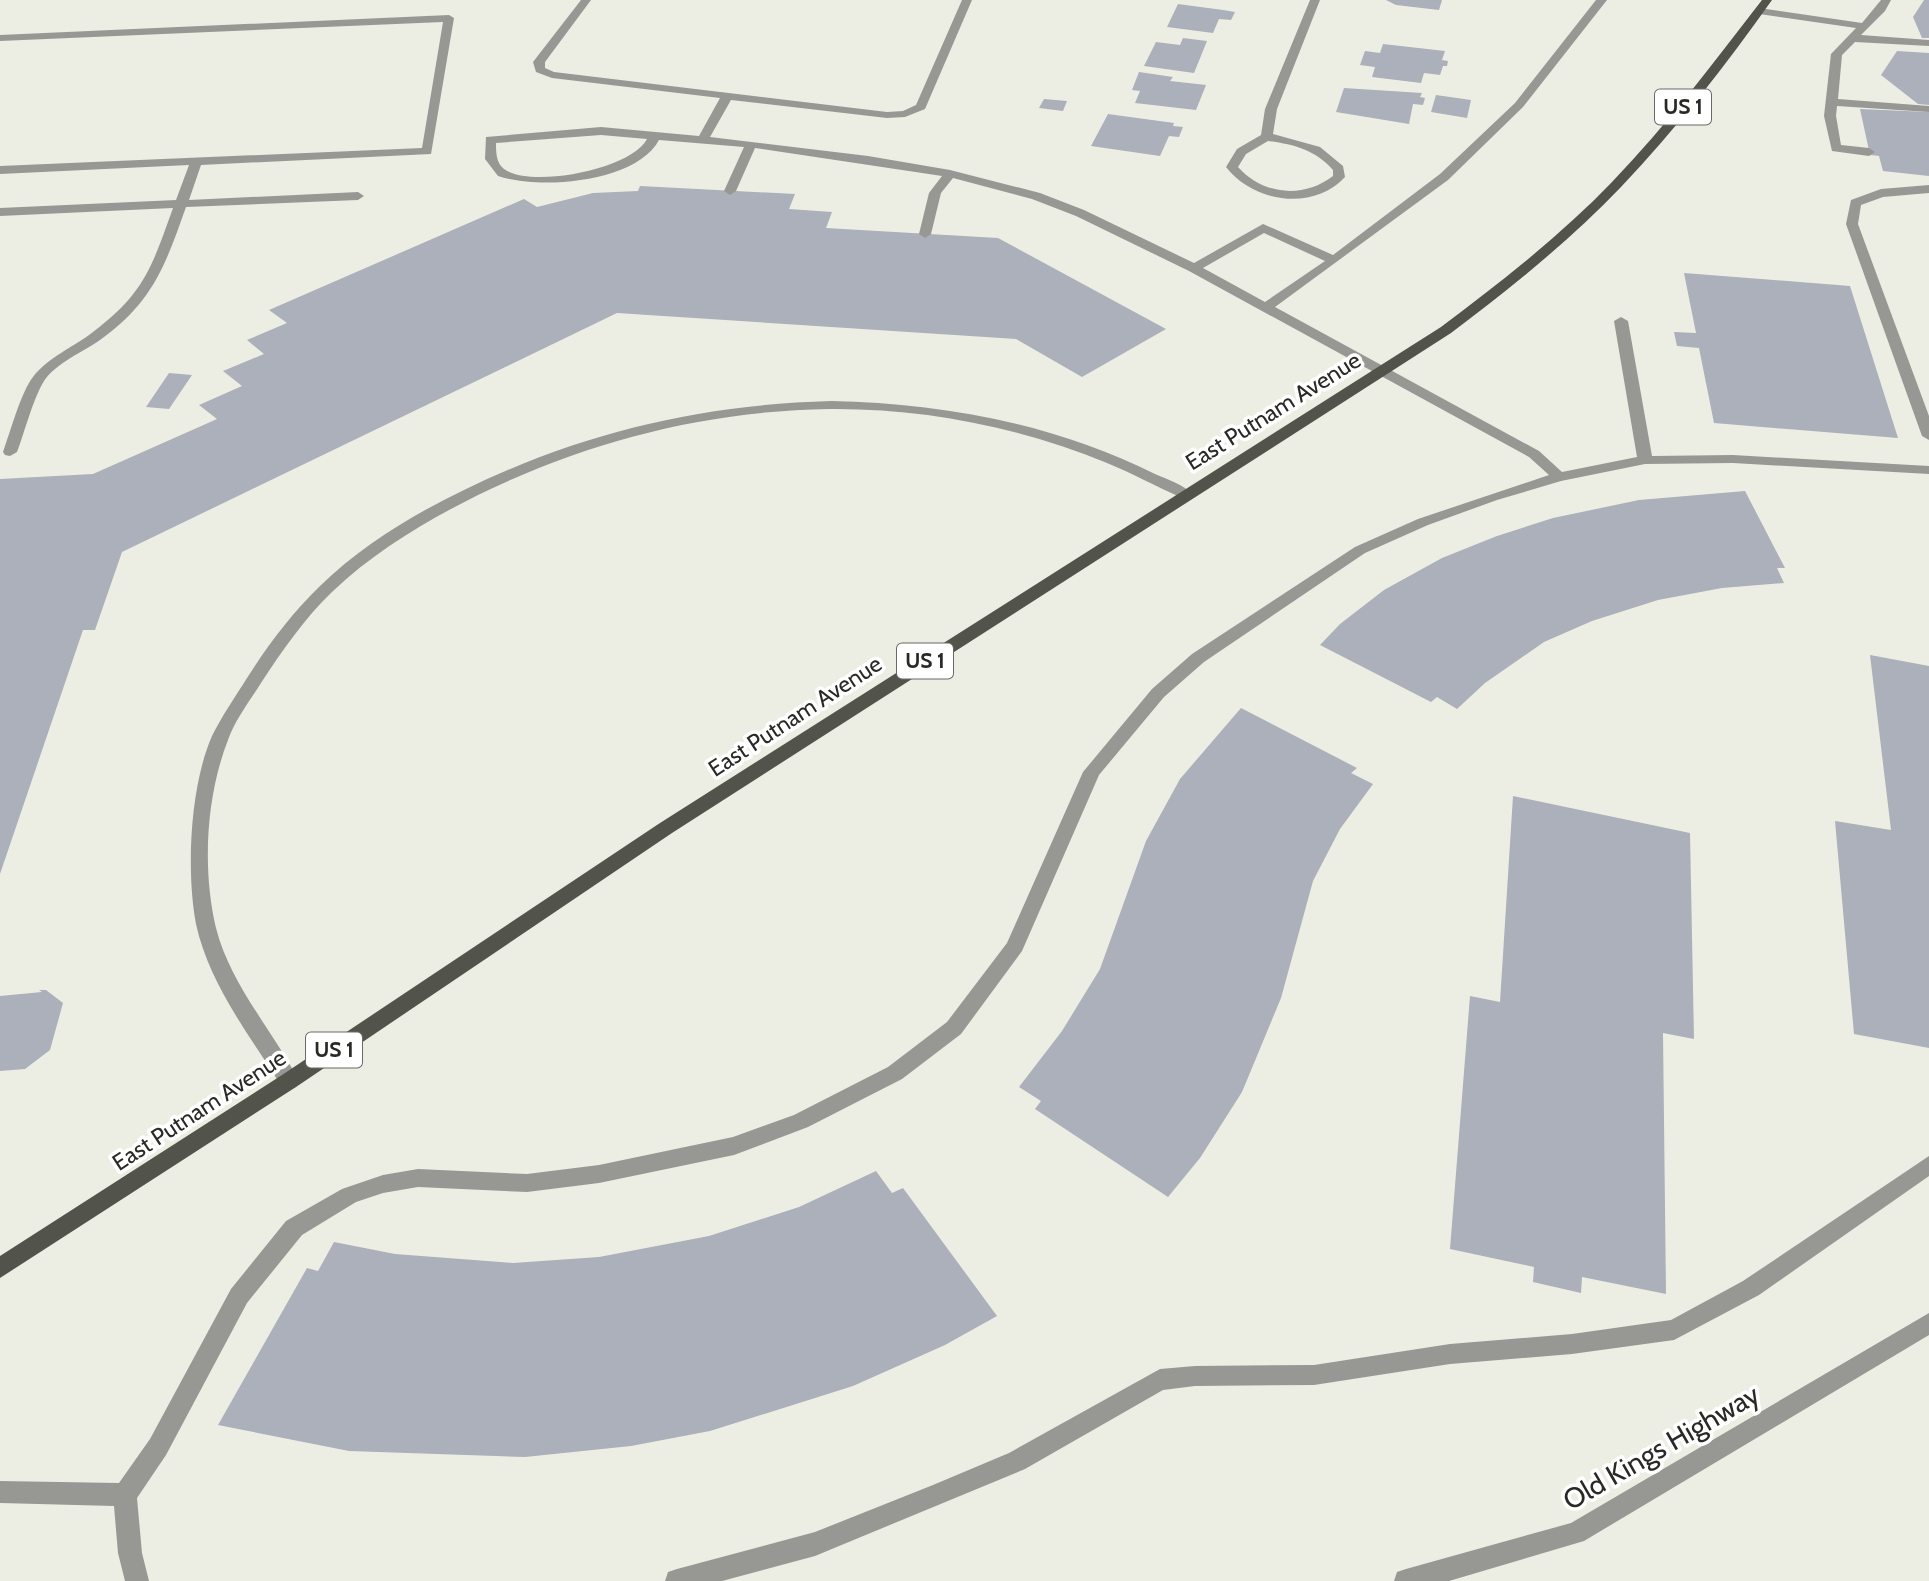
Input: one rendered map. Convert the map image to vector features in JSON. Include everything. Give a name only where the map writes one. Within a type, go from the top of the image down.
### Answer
[{"type":"main road","name":"East Putnam Avenue","points":[[0,1268],[289,1081],[666,828],[1185,494],[1437,336],[1513,279],[1592,209],[1630,170],[1767,0]]},
{"type":"street","points":[[586,0],[539,62],[540,69],[552,75],[887,115],[905,114],[921,107],[967,0]]},
{"type":"street","points":[[1267,137],[1271,108],[1315,0]]},
{"type":"street","points":[[1266,307],[1334,260],[1444,177],[1519,105],[1602,0]]},
{"type":"street","points":[[1869,152],[1836,148],[1830,127],[1837,54],[1881,9],[1886,0]]},
{"type":"street","points":[[1759,11],[1862,26]]},
{"type":"street","points":[[0,38],[449,18],[428,151],[0,170]]},
{"type":"street","points":[[1851,38],[1929,43]]},
{"type":"street","points":[[703,139],[727,96]]},
{"type":"street","points":[[1833,102],[1929,109]]},
{"type":"street","points":[[655,135],[647,150],[639,157],[614,168],[569,176],[522,178],[502,173],[494,166],[489,154],[489,140],[575,132],[655,135],[751,144],[868,160],[950,174],[1036,196],[1080,213],[1194,268],[1534,454],[1559,477]]},
{"type":"street","points":[[1267,137],[1297,142],[1325,153],[1339,169],[1339,177],[1322,190],[1309,193],[1267,192],[1251,184],[1237,175],[1232,167],[1240,151],[1267,137]]},
{"type":"street","points":[[730,191],[751,144]]},
{"type":"street","points":[[10,452],[38,379],[57,362],[98,335],[141,298],[153,279],[196,163]]},
{"type":"street","points":[[925,234],[935,193],[950,174]]},
{"type":"street","points":[[1929,189],[1881,193],[1855,203],[1852,224],[1929,436]]},
{"type":"street","points":[[0,212],[358,195]]},
{"type":"street","points":[[1194,268],[1263,228],[1334,260]]},
{"type":"street","points":[[1622,321],[1645,460]]},
{"type":"street","points":[[289,1081],[223,973],[207,928],[198,866],[202,808],[219,739],[267,660],[314,601],[368,554],[411,523],[513,470],[600,439],[665,422],[776,406],[882,407],[944,414],[995,424],[1101,454],[1185,494]]},
{"type":"street","points":[[137,1581],[130,1553],[125,1495],[158,1447],[239,1296],[294,1228],[349,1195],[383,1184],[418,1178],[527,1183],[611,1172],[734,1146],[801,1121],[895,1073],[954,1028],[1015,946],[1092,772],[1158,693],[1242,627],[1360,550],[1423,523],[1559,477],[1645,460],[1733,459],[1929,470]]},
{"type":"street","points":[[677,1581],[815,1544],[940,1494],[1017,1461],[1160,1380],[1195,1376],[1314,1375],[1450,1354],[1572,1344],[1674,1330],[1751,1288],[1929,1165]]},
{"type":"street","name":"Old Kings Highway","points":[[1406,1581],[1576,1533],[1929,1322]]},
{"type":"street","points":[[0,1492],[125,1495]]},
{"type":"building","points":[[1386,0],[1442,0],[1439,10],[1396,5]]},
{"type":"building","points":[[1924,0],[1929,0],[1929,38],[1922,38],[1913,17]]},
{"type":"building","points":[[1178,4],[1235,12],[1231,20],[1219,19],[1213,33],[1167,27]]},
{"type":"building","points":[[1183,38],[1207,41],[1194,73],[1144,66],[1156,42],[1180,45]]},
{"type":"building","points":[[1383,44],[1445,51],[1442,60],[1448,61],[1447,66],[1443,66],[1440,75],[1424,73],[1421,83],[1372,77],[1375,67],[1360,65],[1365,51],[1380,53]]},
{"type":"building","points":[[1897,51],[1929,53],[1929,105],[1918,104],[1881,75]]},
{"type":"building","points":[[1139,72],[1173,77],[1170,81],[1206,85],[1196,110],[1135,103],[1140,91],[1132,90]]},
{"type":"building","points":[[1344,88],[1422,93],[1420,97],[1425,98],[1423,105],[1413,104],[1409,124],[1336,112]]},
{"type":"building","points":[[1436,95],[1471,100],[1467,118],[1431,112]]},
{"type":"building","points":[[1044,99],[1067,101],[1063,111],[1039,108]]},
{"type":"building","points":[[1860,109],[1929,112],[1929,176],[1883,171],[1879,156],[1870,155]]},
{"type":"building","points":[[1108,114],[1174,123],[1173,126],[1183,127],[1179,137],[1169,136],[1160,156],[1091,146]]},
{"type":"building","points":[[640,186],[795,194],[789,209],[832,212],[826,228],[998,238],[1166,329],[1082,377],[1016,339],[617,313],[122,552],[95,630],[83,630],[0,874],[0,479],[93,474],[217,419],[199,405],[242,386],[223,371],[264,354],[247,340],[287,323],[269,310],[524,199],[537,207],[593,193],[638,191]]},
{"type":"building","points":[[1684,273],[1850,286],[1898,438],[1714,423],[1699,348],[1677,346],[1674,332],[1696,333]]},
{"type":"building","points":[[169,373],[192,375],[169,409],[146,407]]},
{"type":"building","points":[[1745,491],[1785,568],[1777,568],[1784,583],[1722,588],[1658,600],[1592,621],[1544,642],[1485,683],[1457,709],[1437,697],[1431,702],[1320,645],[1340,624],[1384,590],[1442,558],[1497,536],[1553,518],[1639,500]]},
{"type":"building","points":[[1870,655],[1929,666],[1929,1048],[1854,1034],[1835,821],[1891,830]]},
{"type":"building","points":[[1241,708],[1357,768],[1351,773],[1373,784],[1340,829],[1313,881],[1281,998],[1242,1092],[1200,1158],[1168,1197],[1035,1109],[1041,1101],[1019,1087],[1062,1031],[1100,969],[1146,841],[1180,779]]},
{"type":"building","points":[[1513,796],[1690,833],[1694,1039],[1663,1033],[1666,1294],[1582,1277],[1581,1293],[1533,1282],[1534,1267],[1450,1249],[1470,996],[1500,1002]]},
{"type":"building","points":[[39,990],[46,990],[63,1003],[50,1050],[25,1069],[0,1071],[0,996],[42,992]]},
{"type":"building","points":[[876,1171],[892,1193],[903,1188],[997,1316],[945,1345],[853,1386],[710,1431],[631,1446],[525,1457],[349,1451],[218,1425],[307,1268],[318,1271],[334,1242],[395,1254],[513,1263],[599,1257],[709,1236],[799,1207]]}]
